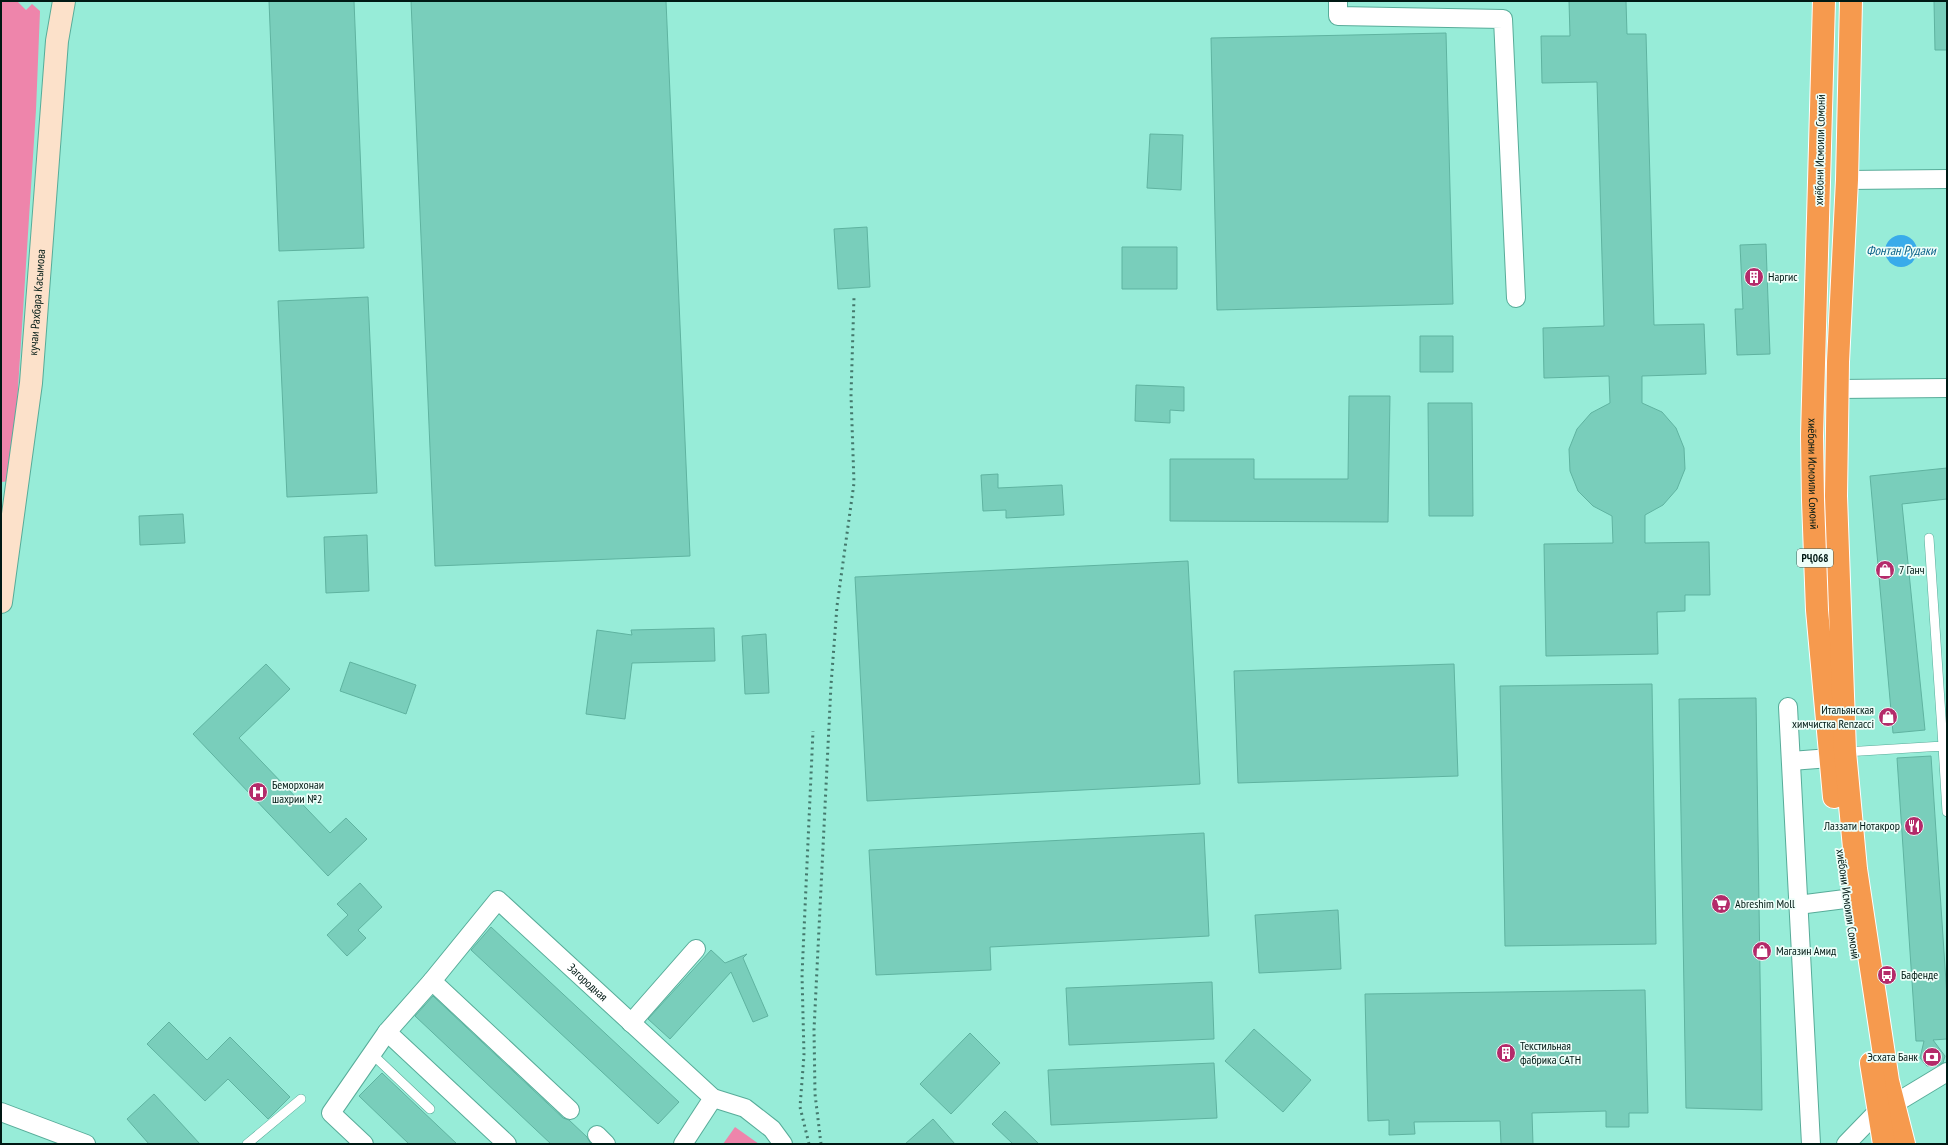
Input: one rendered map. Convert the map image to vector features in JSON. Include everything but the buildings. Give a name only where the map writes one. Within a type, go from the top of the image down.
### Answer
[{"type":"highway","name":"хиёбони Исмоили Сомонӣ","points":[[1824,1],[1812,436],[1817,610],[1888,1081],[1886,1107]]},
{"type":"highway","name":"хиёбони Исмоили Сомонӣ","points":[[1851,1],[1847,180],[1837,389],[1836,496],[1838,755],[1846,899],[1886,1107]]},
{"type":"highway","name":"РҶ068","points":[[1881,1142],[1886,1107]]},
{"type":"highway","name":"РҶ068","points":[[1886,1107],[1904,1144]]},
{"type":"main road","name":"кучаи Рахбара Касымова","points":[[1,601],[32,383],[57,41],[64,1]]},
{"type":"street","points":[[1338,1],[1338,16],[1503,19],[1516,298]]},
{"type":"street","points":[[1847,180],[1947,180]]},
{"type":"street","points":[[1837,389],[1947,388]]},
{"type":"street","points":[[1788,707],[1811,1144]]},
{"type":"street","points":[[1791,761],[1838,755]]},
{"type":"street","points":[[1798,905],[1846,899]]},
{"type":"street","name":"Загородная","points":[[364,1144],[331,1113],[387,1032],[432,981],[498,900],[713,1098]]},
{"type":"street","points":[[631,1023],[696,949]]},
{"type":"street","points":[[432,981],[570,1110]]},
{"type":"street","points":[[387,1032],[502,1142]]},
{"type":"street","points":[[1846,1144],[1886,1107],[1947,1072]]},
{"type":"street","points":[[683,1144],[713,1098],[745,1108],[772,1129],[783,1144]]},
{"type":"street","points":[[1,1112],[86,1144]]},
{"type":"lane","points":[[1928,538],[1947,812]]},
{"type":"lane","points":[[1838,755],[1943,746]]},
{"type":"lane","points":[[372,1054],[430,1109]]},
{"type":"lane","points":[[246,1144],[301,1099]]},
{"type":"shaded area","points":[[1,1],[17,1],[26,10],[32,4],[40,11],[36,110],[12,481],[1,482]]},
{"type":"shaded area","points":[[735,1127],[759,1144],[723,1144]]},
{"type":"water","name":"Фонтан Рудаки","points":[[1901,235],[1907,236],[1914,242],[1917,251],[1916,257],[1910,264],[1901,267],[1895,266],[1888,260],[1885,251],[1886,245],[1892,238]]},
{"type":"railway","points":[[821,1144],[815,1094],[814,1030],[831,685],[837,606],[854,483],[851,395],[854,297]]},
{"type":"railway","points":[[809,1144],[800,1107],[804,1055],[802,975],[813,731]]},
{"type":"place","name":"Наргис","points":[[1754,277]]},
{"type":"place","name":"7 Ганч","points":[[1885,570]]},
{"type":"place","name":"Итальянская химчистка Renzacci","points":[[1888,717]]},
{"type":"place","name":"Беморхонаи шахрии №2","points":[[258,792]]},
{"type":"place","name":"Лаззати Нотакрор","points":[[1914,826]]},
{"type":"place","name":"Abreshim Moll","points":[[1721,904]]},
{"type":"place","name":"Магазин Амид","points":[[1762,951]]},
{"type":"place","name":"Бафенде","points":[[1887,975]]},
{"type":"place","name":"Текстильная фабрика САТН","points":[[1506,1053]]},
{"type":"place","name":"Эсxата Банк","points":[[1932,1057]]}]
